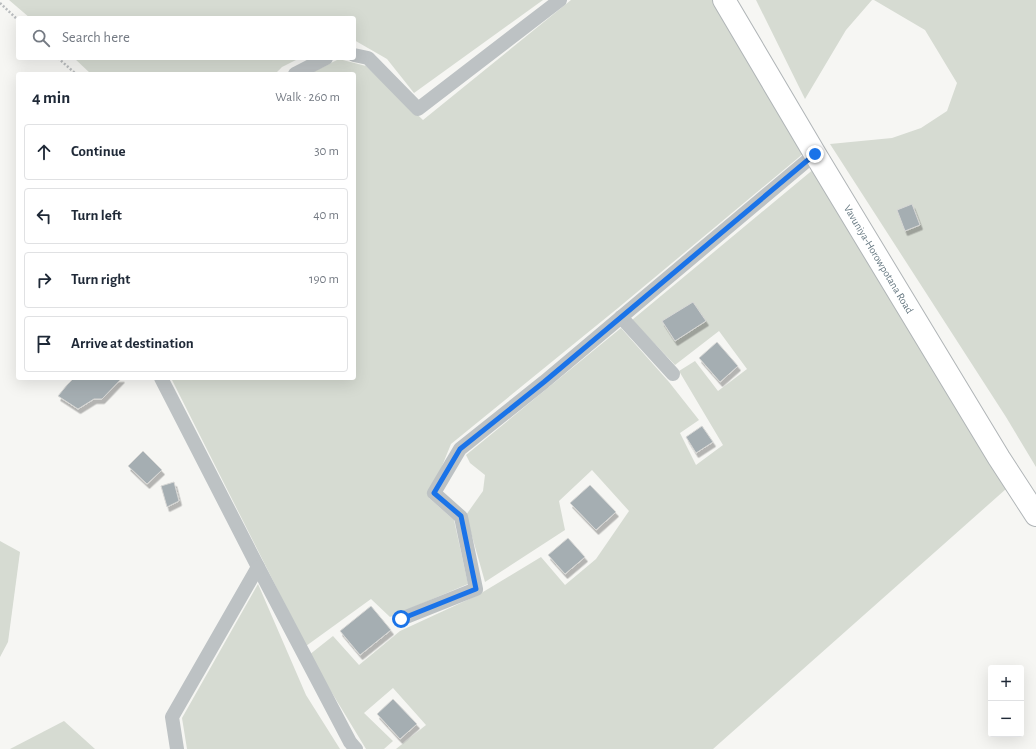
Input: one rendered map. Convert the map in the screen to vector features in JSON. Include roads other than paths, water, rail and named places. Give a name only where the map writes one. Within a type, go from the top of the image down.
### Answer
[{"type":"highway","name":"Vavuniya-Horowpotana Road","points":[[724,0],[815,154],[999,458],[1036,516]]},
{"type":"street","points":[[356,55],[368,58],[418,109],[560,0]]},
{"type":"street","points":[[299,72],[322,60]]},
{"type":"street","points":[[401,619],[476,589],[461,516],[434,493],[460,449],[544,382],[815,154]]},
{"type":"street","points":[[621,317],[673,374]]},
{"type":"street","points":[[163,380],[258,567],[350,742],[356,749]]},
{"type":"street","points":[[177,749],[172,717],[258,567]]}]
